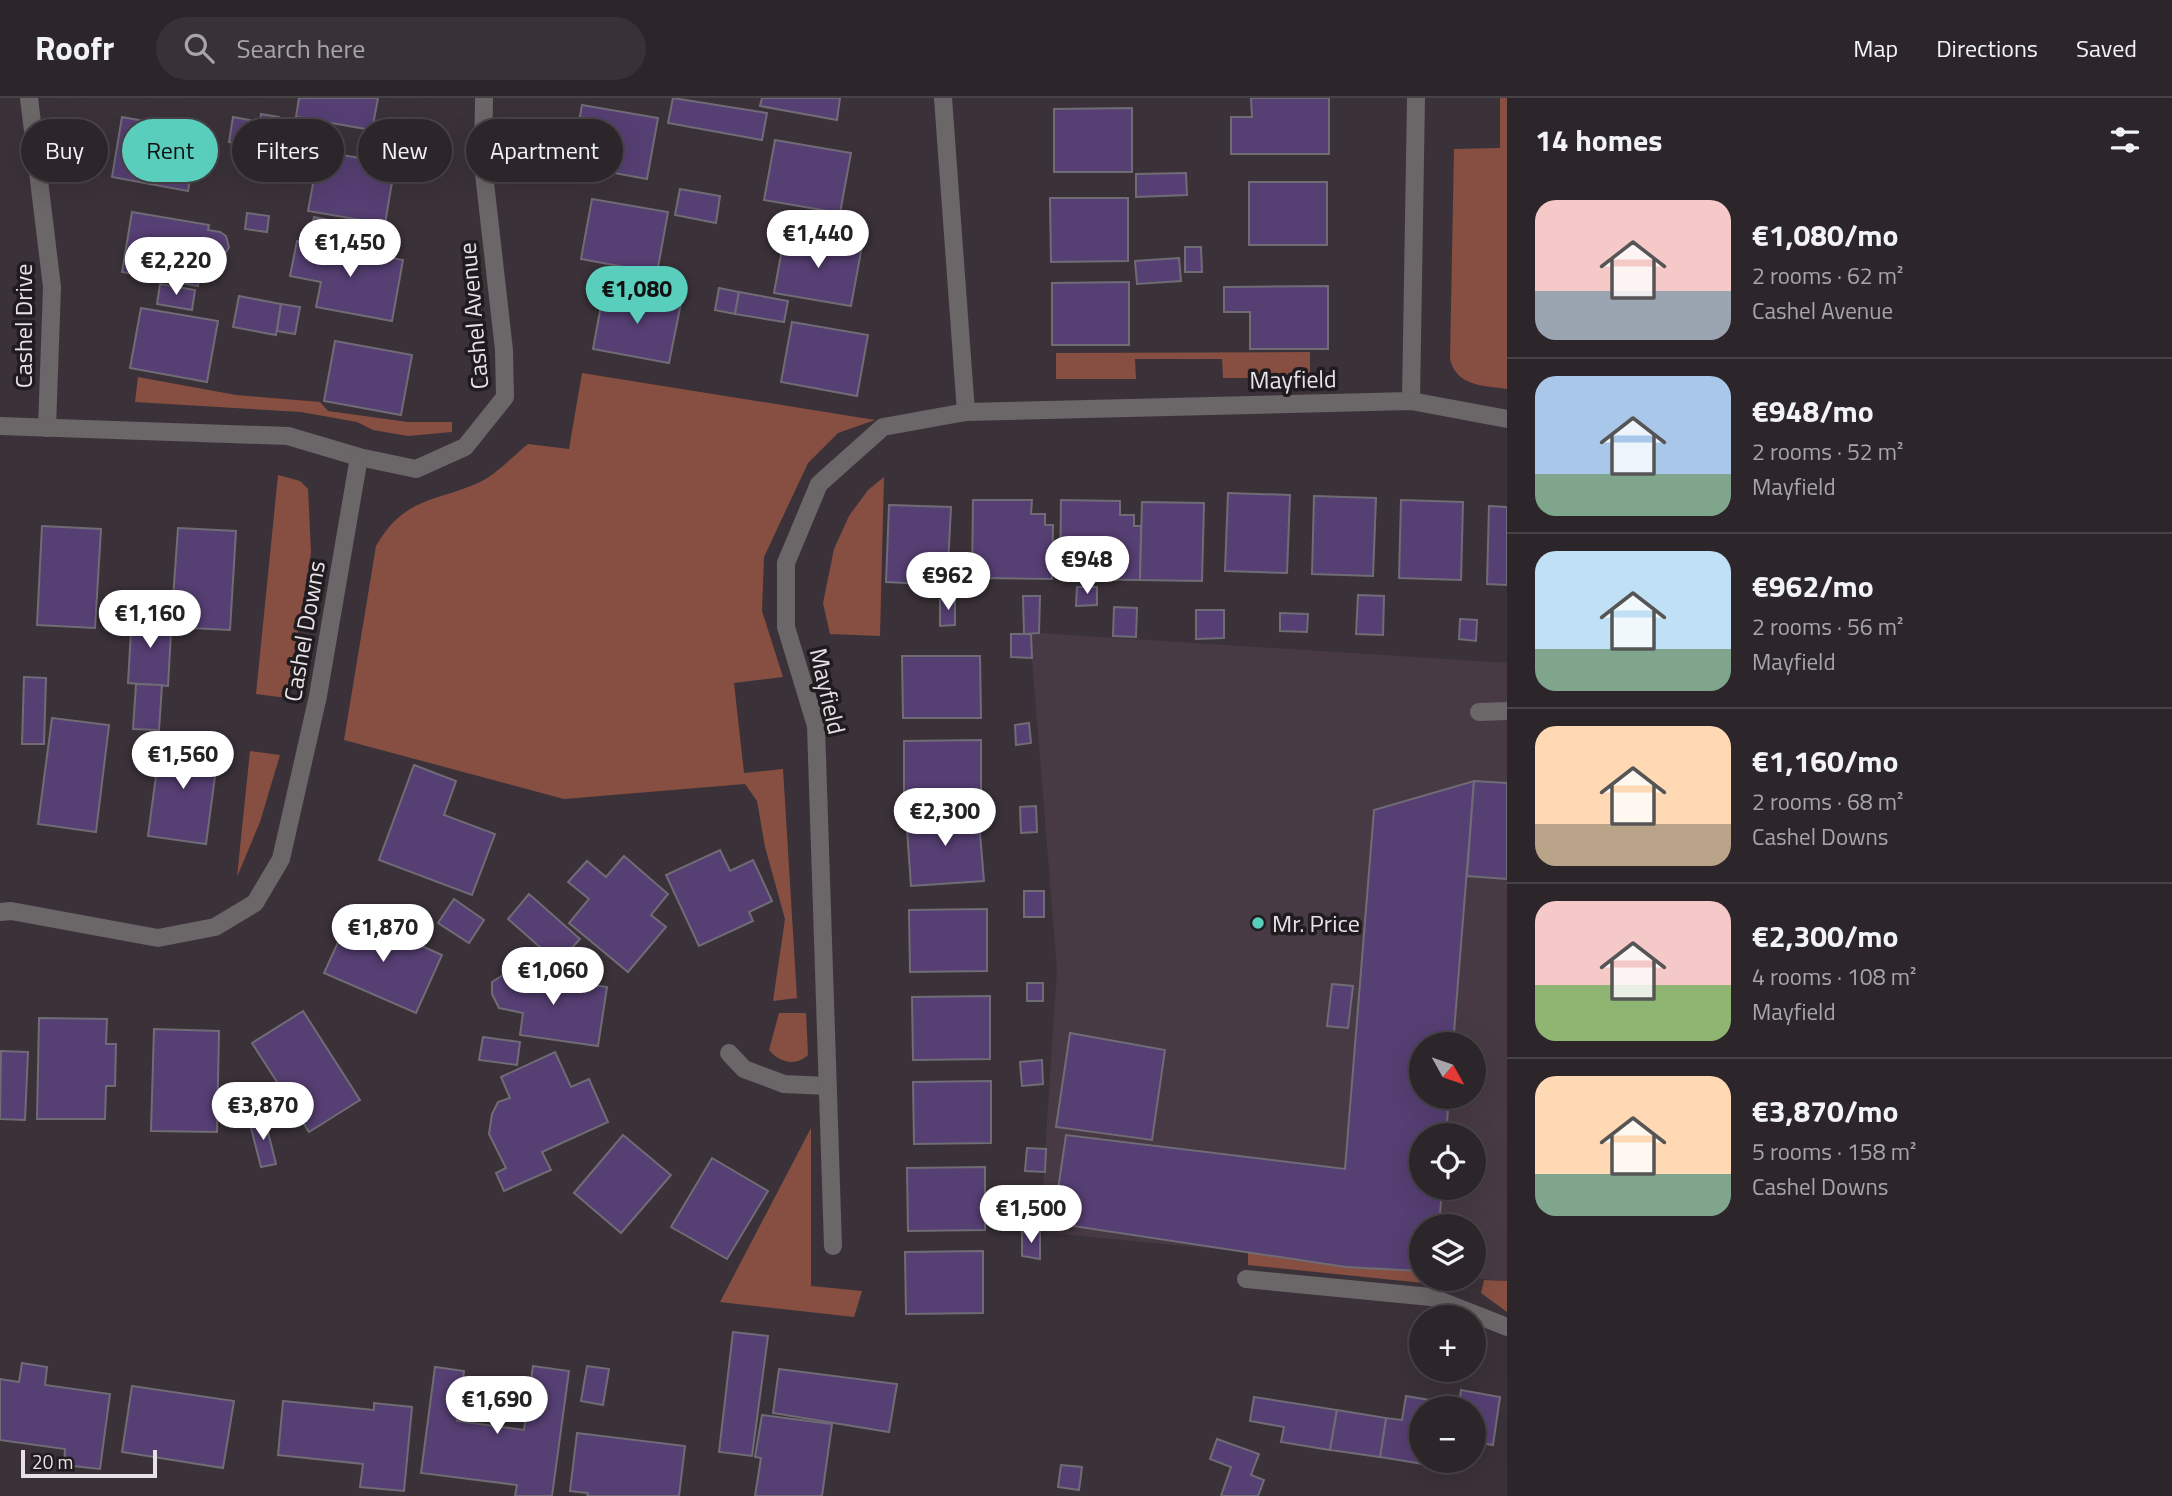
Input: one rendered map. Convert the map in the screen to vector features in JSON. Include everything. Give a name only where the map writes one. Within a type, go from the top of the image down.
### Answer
[{"type":"street","name":"Cashel Drive","points":[[29,98],[52,287],[47,428]]},
{"type":"street","name":"Cashel Avenue","points":[[359,457],[416,469],[466,447],[505,397],[504,350],[483,165],[484,98]]},
{"type":"street","points":[[943,98],[966,412]]},
{"type":"street","points":[[1411,401],[1416,98]]},
{"type":"street","name":"Mayfield","points":[[833,1246],[816,726],[786,627],[786,563],[819,484],[883,428],[966,412],[1411,401],[1507,419]]},
{"type":"street","points":[[0,426],[288,436],[359,457]]},
{"type":"street","name":"Cashel Downs","points":[[0,912],[11,911],[158,938],[215,927],[255,903],[281,859],[318,696],[359,457]]},
{"type":"street","points":[[1479,712],[1507,711]]},
{"type":"street","points":[[729,1053],[744,1069],[784,1084],[827,1086]]},
{"type":"street","points":[[1246,1279],[1431,1297],[1507,1327]]},
{"type":"shaded area","points":[[1500,98],[1507,98],[1507,389],[1465,380],[1453,368],[1450,359],[1454,149],[1500,148]]},
{"type":"shaded area","points":[[1310,352],[1310,378],[1223,378],[1222,359],[1135,359],[1136,379],[1056,379],[1056,353]]},
{"type":"shaded area","points":[[582,373],[875,420],[838,433],[808,463],[764,557],[762,611],[783,677],[734,683],[744,773],[783,769],[797,998],[773,1001],[785,919],[765,847],[757,801],[745,784],[564,799],[344,740],[376,546],[398,518],[410,509],[486,479],[528,444],[569,449]]},
{"type":"shaded area","points":[[138,377],[236,395],[320,402],[328,411],[408,422],[452,422],[452,432],[408,436],[373,430],[357,422],[301,412],[135,402]]},
{"type":"shaded area","points":[[278,475],[300,481],[308,489],[311,553],[287,698],[256,694]]},
{"type":"shaded area","points":[[884,477],[880,636],[830,634],[823,603],[834,549],[849,516],[868,490]]},
{"type":"shaded area","name":"Mr. Price","points":[[1039,633],[1507,663],[1507,1281],[1486,1279],[1486,1214],[1409,1214],[1409,1229],[1248,1252],[1040,1232],[1057,969],[1031,634]]},
{"type":"shaded area","points":[[250,751],[280,755],[260,822],[237,877]]},
{"type":"shaded area","points":[[779,1013],[806,1013],[808,1055],[803,1059],[787,1062],[777,1058],[769,1050]]},
{"type":"shaded area","points":[[811,1128],[811,1286],[862,1291],[854,1317],[720,1302]]},
{"type":"shaded area","points":[[1248,1252],[1409,1270],[1409,1282],[1248,1265]]},
{"type":"shaded area","points":[[1486,1280],[1507,1281],[1507,1312],[1481,1293],[1486,1291]]},
{"type":"building","points":[[299,98],[378,98],[374,119],[358,119],[358,128],[344,125],[344,119],[296,117]]},
{"type":"building","points":[[673,98],[767,113],[762,140],[668,123]]},
{"type":"building","points":[[762,98],[840,98],[837,120],[760,106]]},
{"type":"building","points":[[1251,98],[1329,98],[1329,154],[1231,154],[1231,117],[1252,117]]},
{"type":"building","points":[[582,105],[658,118],[647,179],[623,175],[623,119],[579,119]]},
{"type":"building","points":[[1132,108],[1132,172],[1054,172],[1054,109]]},
{"type":"building","points":[[261,114],[279,117],[279,119],[260,119]]},
{"type":"building","points":[[122,117],[133,119],[122,119],[122,179],[112,177]]},
{"type":"building","points":[[775,140],[851,153],[840,213],[764,200]]},
{"type":"building","points":[[344,155],[358,158],[358,182],[392,182],[385,224],[308,211],[313,182],[344,182]]},
{"type":"building","points":[[1186,173],[1187,195],[1136,197],[1136,174]]},
{"type":"building","points":[[139,182],[190,182],[188,191]]},
{"type":"building","points":[[1249,182],[1327,182],[1327,245],[1249,245]]},
{"type":"building","points":[[680,189],[720,196],[716,223],[675,215]]},
{"type":"building","points":[[1050,198],[1128,198],[1128,261],[1051,262]]},
{"type":"building","points":[[592,199],[668,212],[657,273],[581,259]]},
{"type":"building","points":[[132,212],[209,225],[208,230],[226,236],[229,247],[225,254],[204,253],[198,286],[122,272]]},
{"type":"building","points":[[247,213],[269,216],[267,232],[245,229]]},
{"type":"building","points":[[314,217],[334,221],[331,237],[311,234]]},
{"type":"building","points":[[785,233],[862,246],[851,306],[774,293]]},
{"type":"building","points":[[297,241],[403,260],[392,321],[316,307],[321,282],[290,276]]},
{"type":"building","points":[[1185,247],[1201,247],[1202,272],[1185,272]]},
{"type":"building","points":[[1179,258],[1181,281],[1137,284],[1135,261]]},
{"type":"building","points":[[1129,282],[1129,345],[1052,345],[1052,283]]},
{"type":"building","points":[[160,284],[195,290],[192,310],[157,304]]},
{"type":"building","points":[[1328,286],[1328,349],[1250,349],[1250,312],[1224,312],[1224,287]]},
{"type":"building","points":[[719,288],[739,292],[735,314],[715,310]]},
{"type":"building","points":[[604,289],[681,303],[669,363],[593,349]]},
{"type":"building","points":[[739,292],[788,301],[784,322],[735,314]]},
{"type":"building","points":[[239,296],[281,304],[276,335],[233,327]]},
{"type":"building","points":[[281,304],[300,307],[295,334],[277,331]]},
{"type":"building","points":[[141,308],[218,321],[207,382],[130,368]]},
{"type":"building","points":[[792,322],[868,335],[857,396],[781,382]]},
{"type":"building","points":[[335,341],[412,355],[401,415],[324,401]]},
{"type":"building","points":[[1228,493],[1290,495],[1287,573],[1225,571]]},
{"type":"building","points":[[1314,496],[1376,498],[1373,576],[1312,574]]},
{"type":"building","points":[[973,500],[1032,500],[1031,514],[1045,514],[1045,525],[1053,525],[1052,579],[972,578]]},
{"type":"building","points":[[1061,500],[1120,501],[1120,515],[1134,515],[1134,526],[1141,526],[1140,580],[1060,579]]},
{"type":"building","points":[[1401,500],[1463,502],[1461,580],[1399,578]]},
{"type":"building","points":[[1142,502],[1204,503],[1202,581],[1140,580]]},
{"type":"building","points":[[889,505],[951,507],[947,585],[886,582]]},
{"type":"building","points":[[1489,506],[1507,507],[1507,585],[1487,584]]},
{"type":"building","points":[[42,526],[101,529],[95,628],[37,625]]},
{"type":"building","points":[[178,528],[236,531],[230,630],[171,627]]},
{"type":"building","points":[[1077,587],[1097,587],[1097,605],[1076,606]]},
{"type":"building","points":[[1358,595],[1384,596],[1383,635],[1356,634]]},
{"type":"building","points":[[1023,596],[1040,596],[1039,633],[1024,634]]},
{"type":"building","points":[[955,599],[955,625],[940,626],[940,600]]},
{"type":"building","points":[[1114,607],[1137,608],[1136,637],[1113,636]]},
{"type":"building","points":[[1196,610],[1224,610],[1224,638],[1196,639]]},
{"type":"building","points":[[1280,613],[1308,614],[1307,632],[1280,631]]},
{"type":"building","points":[[132,614],[172,615],[168,686],[128,683]]},
{"type":"building","points":[[1460,619],[1477,620],[1476,641],[1459,639]]},
{"type":"building","points":[[1011,634],[1031,634],[1032,658],[1011,657]]},
{"type":"building","points":[[902,656],[980,656],[981,718],[903,718]]},
{"type":"building","points":[[24,677],[46,678],[44,744],[22,744]]},
{"type":"building","points":[[136,684],[162,685],[159,730],[133,729]]},
{"type":"building","points":[[52,718],[109,725],[96,832],[38,824]]},
{"type":"building","points":[[1029,723],[1031,743],[1016,745],[1015,725]]},
{"type":"building","points":[[161,738],[219,746],[206,844],[148,836]]},
{"type":"building","points":[[981,740],[981,802],[904,803],[904,741]]},
{"type":"building","points":[[414,765],[456,781],[444,815],[495,834],[472,895],[379,860]]},
{"type":"building","points":[[1474,781],[1454,1032],[1409,1032],[1409,1110],[1448,1110],[1447,1123],[1409,1123],[1409,1200],[1441,1200],[1440,1214],[1409,1214],[1409,1270],[1346,1267],[1053,1223],[1066,1135],[1345,1169],[1374,810]]},
{"type":"building","points":[[1474,781],[1507,783],[1507,879],[1467,876]]},
{"type":"building","points":[[1036,806],[1037,832],[1021,833],[1020,807]]},
{"type":"building","points":[[978,810],[984,881],[911,886],[906,815]]},
{"type":"building","points":[[720,850],[730,871],[753,860],[772,901],[749,912],[753,921],[699,946],[666,875]]},
{"type":"building","points":[[624,856],[668,894],[651,915],[666,927],[628,972],[569,923],[589,899],[568,882],[587,861],[606,877]]},
{"type":"building","points":[[1024,891],[1044,891],[1044,917],[1024,917]]},
{"type":"building","points":[[529,894],[580,939],[558,963],[508,919]]},
{"type":"building","points":[[454,899],[484,920],[469,943],[438,923]]},
{"type":"building","points":[[987,909],[987,971],[910,972],[909,910]]},
{"type":"building","points":[[351,914],[442,955],[416,1013],[324,973]]},
{"type":"building","points":[[505,974],[607,987],[598,1046],[520,1035],[523,1013],[499,1008],[492,994],[492,982]]},
{"type":"building","points":[[1027,983],[1043,983],[1043,1001],[1027,1001]]},
{"type":"building","points":[[1332,984],[1353,986],[1348,1028],[1327,1026]]},
{"type":"building","points":[[990,996],[990,1059],[913,1060],[912,997]]},
{"type":"building","points":[[303,1011],[360,1100],[309,1132],[252,1043]]},
{"type":"building","points":[[39,1018],[107,1019],[106,1044],[116,1044],[115,1086],[106,1086],[105,1119],[37,1119]]},
{"type":"building","points":[[154,1029],[219,1031],[217,1132],[151,1131]]},
{"type":"building","points":[[1070,1033],[1165,1050],[1152,1140],[1056,1127]]},
{"type":"building","points":[[483,1037],[520,1042],[517,1065],[479,1060]]},
{"type":"building","points":[[1,1051],[28,1052],[25,1120],[0,1119]]},
{"type":"building","points":[[555,1052],[571,1087],[589,1079],[608,1122],[542,1152],[551,1170],[504,1191],[496,1173],[506,1168],[489,1134],[492,1114],[498,1102],[510,1098],[501,1077]]},
{"type":"building","points":[[1042,1060],[1043,1084],[1022,1086],[1020,1062]]},
{"type":"building","points":[[991,1081],[991,1143],[914,1144],[913,1082]]},
{"type":"building","points":[[264,1116],[276,1164],[261,1167],[249,1120]]},
{"type":"building","points":[[623,1135],[671,1175],[621,1233],[574,1193]]},
{"type":"building","points":[[1027,1148],[1046,1149],[1045,1172],[1025,1171]]},
{"type":"building","points":[[712,1158],[768,1191],[727,1259],[671,1227]]},
{"type":"building","points":[[985,1167],[985,1230],[908,1231],[907,1168]]},
{"type":"building","points":[[1022,1232],[1040,1232],[1040,1259],[1022,1256]]},
{"type":"building","points":[[983,1251],[983,1313],[906,1314],[905,1252]]},
{"type":"building","points":[[733,1332],[768,1336],[752,1456],[719,1452]]},
{"type":"building","points":[[22,1363],[47,1367],[45,1385],[110,1394],[100,1469],[64,1465],[65,1449],[0,1440],[0,1379],[19,1382]]},
{"type":"building","points":[[533,1366],[569,1371],[552,1496],[515,1496],[517,1485],[421,1473],[435,1367],[464,1371],[457,1421],[524,1430]]},
{"type":"building","points":[[587,1366],[609,1369],[603,1405],[581,1401]]},
{"type":"building","points":[[779,1369],[897,1384],[889,1432],[773,1413]]},
{"type":"building","points":[[132,1386],[234,1401],[223,1468],[122,1452]]},
{"type":"building","points":[[1461,1390],[1500,1397],[1493,1445],[1486,1444],[1486,1396],[1460,1396]]},
{"type":"building","points":[[1406,1396],[1409,1397],[1409,1462],[1380,1457],[1386,1418],[1402,1420]]},
{"type":"building","points":[[1254,1397],[1337,1410],[1330,1450],[1281,1442],[1284,1427],[1250,1421]]},
{"type":"building","points":[[283,1401],[374,1410],[374,1403],[412,1407],[404,1491],[360,1487],[363,1464],[278,1455]]},
{"type":"building","points":[[1337,1410],[1386,1418],[1380,1457],[1330,1450]]},
{"type":"building","points":[[762,1415],[832,1424],[822,1496],[755,1496],[761,1458],[755,1457]]},
{"type":"building","points":[[577,1433],[685,1446],[679,1496],[587,1496],[588,1493],[570,1491]]},
{"type":"building","points":[[1217,1439],[1259,1454],[1251,1475],[1264,1480],[1258,1496],[1221,1496],[1231,1467],[1210,1459]]},
{"type":"building","points":[[1061,1465],[1082,1467],[1079,1490],[1058,1487]]},
{"type":"place","name":"Mr. Price","points":[[1258,923]]}]
